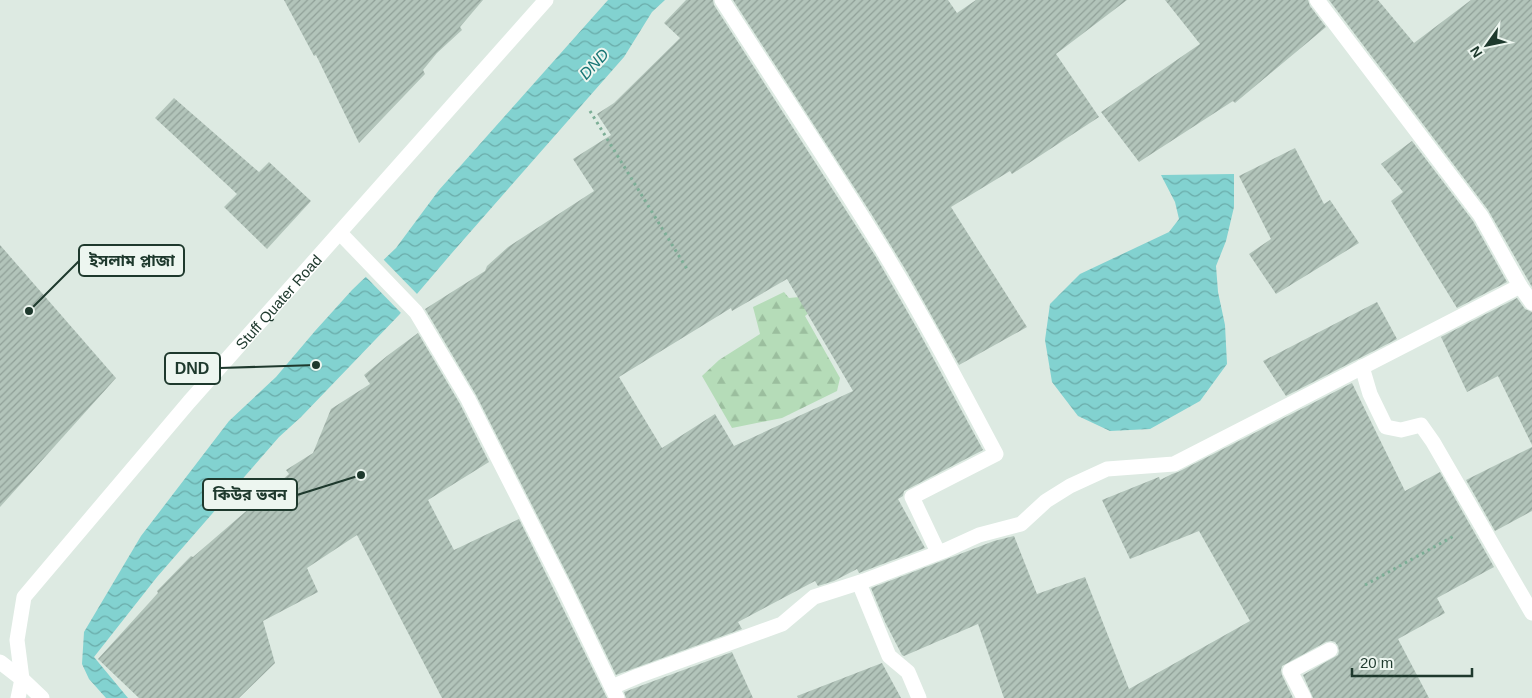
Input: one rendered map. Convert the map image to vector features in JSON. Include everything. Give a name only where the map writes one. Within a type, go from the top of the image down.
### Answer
[{"type":"street","name":"Stuff Quater Road","points":[[18,698],[22,679],[17,640],[24,597],[189,402],[546,0]]},
{"type":"street","points":[[722,0],[884,253],[955,376],[996,454],[912,497],[938,552]]},
{"type":"street","points":[[1317,0],[1481,216],[1520,286],[1532,303]]},
{"type":"street","points":[[340,232],[410,305],[468,399],[615,693],[638,676],[782,624],[814,597],[859,583],[979,535],[1020,524],[1046,501],[1070,486],[1107,469],[1174,464],[1520,286]]},
{"type":"street","points":[[1362,367],[1370,394],[1386,427],[1401,430],[1421,425],[1433,442],[1532,613]]},
{"type":"street","points":[[859,583],[889,656],[908,672],[919,698]]},
{"type":"street","points":[[1304,698],[1290,671],[1330,650]]},
{"type":"street","points":[[0,662],[42,698]]},
{"type":"path","points":[[590,111],[687,269]]},
{"type":"path","points":[[1365,585],[1480,522]]},
{"type":"green space","points":[[784,292],[789,298],[810,296],[818,306],[805,316],[840,378],[837,391],[782,418],[732,428],[702,376],[719,360],[760,334],[753,307]]},
{"type":"water","points":[[608,0],[665,0],[652,12],[624,57],[399,315],[301,417],[279,437],[157,577],[94,657],[128,698],[106,698],[89,679],[82,664],[84,632],[141,536],[229,421],[276,377],[352,290],[396,248],[439,190]]},
{"type":"water","points":[[1234,174],[1234,207],[1226,241],[1216,266],[1218,292],[1225,325],[1227,364],[1200,401],[1150,429],[1110,431],[1078,416],[1052,382],[1045,340],[1050,304],[1080,274],[1169,232],[1179,219],[1175,202],[1161,175]]},
{"type":"pier","points":[[382,258],[419,296],[402,314],[364,275]]},
{"type":"building","points":[[284,0],[483,0],[460,27],[462,30],[437,53],[423,70],[425,74],[359,143],[316,55],[314,56]]},
{"type":"building","points":[[686,0],[713,0],[714,5],[876,257],[983,450],[904,491],[903,496],[898,499],[925,548],[859,573],[857,569],[834,581],[818,586],[815,581],[738,622],[742,629],[616,675],[476,395],[425,309],[485,271],[487,266],[508,247],[594,191],[573,159],[611,135],[597,114],[614,103],[680,38],[664,23]],"holes":[[[787,279],[853,391],[734,446],[715,414],[662,448],[619,377],[731,308],[732,311]]]},
{"type":"building","points":[[733,0],[948,0],[957,13],[976,0],[1127,0],[1056,54],[1099,117],[1012,174],[1010,171],[951,207],[1027,327],[959,365],[907,272],[872,215]]},
{"type":"building","points":[[1165,0],[1308,0],[1310,6],[1326,27],[1235,103],[1233,101],[1139,162],[1101,112],[1200,44]]},
{"type":"building","points":[[1329,0],[1378,0],[1414,43],[1471,0],[1532,0],[1532,287],[1488,210]]},
{"type":"building","points":[[174,98],[259,172],[269,162],[311,201],[267,249],[224,207],[237,194],[155,118]]},
{"type":"building","points":[[1412,141],[1473,221],[1507,282],[1457,308],[1391,201],[1403,192],[1381,164]]},
{"type":"building","points":[[1295,148],[1324,204],[1330,200],[1359,243],[1276,294],[1249,254],[1271,239],[1239,176]]},
{"type":"building","points":[[0,245],[116,378],[0,507]]},
{"type":"building","points":[[1517,298],[1525,309],[1532,312],[1532,445],[1498,376],[1467,392],[1441,337]]},
{"type":"building","points":[[1377,302],[1397,339],[1286,396],[1263,361]]},
{"type":"building","points":[[418,333],[460,404],[489,462],[428,500],[454,550],[519,519],[607,698],[442,698],[357,535],[307,568],[318,592],[263,621],[275,663],[239,698],[139,698],[98,659],[158,593],[157,591],[191,556],[193,557],[289,474],[286,470],[313,453],[331,409],[370,384],[364,375]]},
{"type":"building","points":[[1352,383],[1405,491],[1440,472],[1494,567],[1437,598],[1445,613],[1398,639],[1429,698],[1313,698],[1303,675],[1338,655],[1338,646],[1335,642],[1331,641],[1282,666],[1282,675],[1293,698],[1004,698],[978,624],[904,656],[902,655],[885,622],[871,588],[994,541],[1014,536],[1037,594],[1085,577],[1129,689],[1250,621],[1199,531],[1130,559],[1102,500],[1159,477],[1160,480],[1178,472]]},
{"type":"building","points":[[1532,447],[1532,511],[1495,531],[1466,480]]},
{"type":"building","points":[[732,652],[753,698],[626,698],[624,692]]},
{"type":"building","points":[[882,663],[901,698],[798,698],[797,696]]},
{"type":"place","name":"ইসলাম প্লাজা","points":[[29,311]]},
{"type":"place","name":"DND","points":[[316,365]]},
{"type":"place","name":"কিউর ভবন","points":[[361,475]]}]
